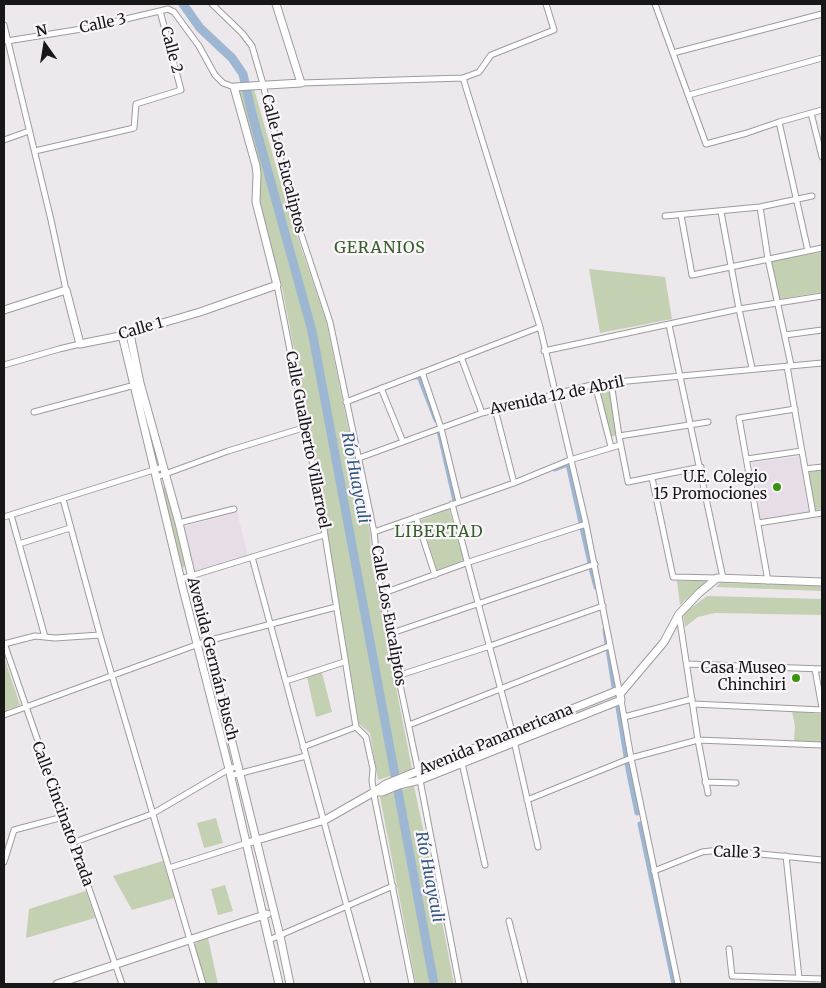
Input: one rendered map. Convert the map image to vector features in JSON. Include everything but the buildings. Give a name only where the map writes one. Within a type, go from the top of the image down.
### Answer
[{"type":"main road","points":[[237,86],[301,82],[276,4]]},
{"type":"main road","name":"Calle Gualberto Villarroel","points":[[237,86],[256,166],[256,202],[277,286]]},
{"type":"main road","name":"Calle 1","points":[[80,344],[126,335],[277,286]]},
{"type":"main road","points":[[4,310],[66,290],[80,344]]},
{"type":"main road","name":"Avenida Germán Busch","points":[[126,335],[160,472],[181,578],[247,843],[279,984]]},
{"type":"main road","name":"Avenida Germán Busch","points":[[160,472],[179,523],[257,840],[290,984]]},
{"type":"main road","points":[[720,578],[822,582]]},
{"type":"main road","name":"Avenida Panamericana","points":[[398,782],[420,780],[514,742],[620,695],[664,642],[679,614],[699,593],[720,578]]},
{"type":"main road","name":"Avenida Panamericana","points":[[247,843],[325,820],[374,792],[418,771],[512,732],[620,695]]},
{"type":"main road","points":[[57,984],[274,912]]},
{"type":"street","name":"Calle Los Eucaliptos","points":[[212,4],[242,33],[252,46],[263,84],[291,204],[330,322],[374,532],[381,594],[409,725],[459,984]]},
{"type":"street","points":[[301,82],[463,78],[479,72],[491,55],[554,30],[546,4]]},
{"type":"street","points":[[655,4],[706,144],[822,110]]},
{"type":"street","name":"Calle 3","points":[[8,41],[105,25],[168,9],[174,12],[199,46],[215,76],[223,83],[237,86]]},
{"type":"street","name":"Calle 2","points":[[35,151],[134,128],[136,104],[181,90],[160,11]]},
{"type":"street","points":[[673,53],[822,14]]},
{"type":"street","points":[[4,25],[66,290]]},
{"type":"street","points":[[688,95],[822,58]]},
{"type":"street","points":[[463,78],[540,327],[604,606],[609,646],[678,984]]},
{"type":"street","points":[[811,113],[822,157]]},
{"type":"street","points":[[779,122],[808,251]]},
{"type":"street","points":[[4,140],[29,131]]},
{"type":"street","points":[[665,216],[760,207],[797,201],[812,196]]},
{"type":"street","points":[[760,207],[768,259],[785,335],[795,409],[813,514]]},
{"type":"street","points":[[721,212],[752,368]]},
{"type":"street","points":[[681,215],[692,275],[822,248]]},
{"type":"street","name":"Calle Gualberto Villarroel","points":[[277,286],[306,427],[356,727],[366,736],[374,769],[372,781],[412,984]]},
{"type":"street","points":[[544,351],[739,310],[822,296]]},
{"type":"street","points":[[652,478],[673,577],[720,578],[701,467],[669,325]]},
{"type":"street","points":[[346,402],[540,327]]},
{"type":"street","points":[[785,335],[822,330]]},
{"type":"street","name":"Calle 1","points":[[4,365],[80,344]]},
{"type":"street","points":[[461,357],[482,413]]},
{"type":"street","name":"Avenida 12 de Abril","points":[[359,458],[482,413],[595,384],[822,362]]},
{"type":"street","points":[[422,372],[441,428],[459,502]]},
{"type":"street","points":[[611,382],[620,444],[628,482],[701,467]]},
{"type":"street","points":[[34,412],[138,384]]},
{"type":"street","points":[[595,384],[611,447]]},
{"type":"street","points":[[381,388],[403,442]]},
{"type":"street","points":[[495,409],[514,483]]},
{"type":"street","points":[[768,581],[739,418],[795,409]]},
{"type":"street","points":[[619,436],[708,422]]},
{"type":"street","points":[[4,518],[306,427]]},
{"type":"street","points":[[374,532],[514,483],[570,460],[620,444]]},
{"type":"street","points":[[747,460],[802,451]]},
{"type":"street","points":[[805,469],[822,467]]},
{"type":"street","points":[[63,499],[100,635],[203,984]]},
{"type":"street","points":[[452,504],[480,603],[538,846]]},
{"type":"street","points":[[179,523],[234,509]]},
{"type":"street","points":[[758,523],[822,513]]},
{"type":"street","points":[[11,515],[45,637]]},
{"type":"street","points":[[416,517],[435,575]]},
{"type":"street","points":[[381,594],[468,562],[586,524]]},
{"type":"street","points":[[19,544],[70,528]]},
{"type":"street","points":[[181,578],[324,536]]},
{"type":"street","points":[[252,557],[368,984]]},
{"type":"street","points":[[389,634],[594,564]]},
{"type":"street","points":[[397,676],[604,606]]},
{"type":"street","points":[[4,715],[207,641],[336,607]]},
{"type":"street","points":[[679,614],[708,793]]},
{"type":"street","points":[[4,644],[35,636],[100,635]]},
{"type":"street","name":"Calle Cincinato Prada","points":[[4,644],[122,984]]},
{"type":"street","points":[[409,725],[609,646]]},
{"type":"street","points":[[286,681],[344,662]]},
{"type":"street","points":[[687,664],[822,669]]},
{"type":"street","points":[[624,717],[693,702],[822,709],[815,669]]},
{"type":"street","points":[[303,747],[356,727]]},
{"type":"street","points":[[527,800],[631,758],[698,740],[822,744]]},
{"type":"street","points":[[72,843],[152,814],[230,773],[306,756]]},
{"type":"street","points":[[462,763],[485,865]]},
{"type":"street","points":[[705,782],[736,783]]},
{"type":"street","points":[[4,862],[14,830],[63,817]]},
{"type":"street","name":"Avenida Panamericana","points":[[169,868],[247,843]]},
{"type":"street","name":"Calle 3","points":[[654,871],[702,852],[719,850],[822,860]]},
{"type":"street","points":[[786,856],[799,978]]},
{"type":"street","points":[[270,940],[393,886]]},
{"type":"street","points":[[510,920],[525,984]]},
{"type":"street","points":[[729,949],[732,976],[822,979]]},
{"type":"shaded area","points":[[800,456],[809,512],[761,519],[752,463]]},
{"type":"shaded area","points":[[237,512],[248,556],[195,571],[184,527]]},
{"type":"green space","points":[[254,89],[289,212],[326,321],[370,533],[372,563],[412,769],[378,780],[370,733],[359,724],[317,469],[281,282],[256,199],[261,177],[239,90]]},
{"type":"green space","points":[[822,252],[822,292],[779,299],[771,261]]},
{"type":"green space","points":[[589,269],[665,277],[672,319],[600,333]]},
{"type":"green space","points":[[610,388],[617,435],[611,437],[599,390]]},
{"type":"green space","points":[[822,470],[822,509],[814,510],[808,472]]},
{"type":"green space","points":[[164,487],[185,565],[183,568],[181,567],[162,490]]},
{"type":"green space","points":[[449,509],[464,560],[437,570],[421,520]]},
{"type":"green space","points":[[677,581],[706,581],[680,605]]},
{"type":"green space","points":[[720,583],[822,586],[822,591],[716,587]]},
{"type":"green space","points":[[707,596],[822,599],[822,615],[715,613],[698,617],[685,627],[683,614]]},
{"type":"green space","points":[[4,657],[20,705],[4,711]]},
{"type":"green space","points":[[322,673],[332,712],[316,717],[307,677]]},
{"type":"green space","points":[[792,711],[821,714],[822,742],[794,741],[795,726]]},
{"type":"green space","points":[[414,786],[454,984],[416,984],[380,797]]},
{"type":"green space","points":[[216,818],[223,843],[204,848],[197,823]]},
{"type":"green space","points":[[163,861],[174,898],[132,910],[113,876]]},
{"type":"green space","points":[[225,885],[233,911],[218,915],[211,889]]},
{"type":"green space","points":[[86,891],[95,918],[26,938],[29,909]]},
{"type":"green space","points":[[208,938],[218,984],[205,984],[194,946],[197,942]]},
{"type":"waterway","name":"Río Huayculi","points":[[183,4],[200,28],[232,58],[243,74],[252,114],[312,331],[434,984]]},
{"type":"waterway","points":[[415,377],[419,376],[436,420]]},
{"type":"waterway","points":[[439,431],[455,501]]},
{"type":"waterway","points":[[555,469],[568,464],[581,523]]},
{"type":"waterway","points":[[582,528],[590,563]]},
{"type":"waterway","points":[[591,568],[596,587]]},
{"type":"waterway","points":[[605,630],[607,644]]},
{"type":"waterway","points":[[608,649],[614,687]]},
{"type":"waterway","points":[[618,707],[626,756]]},
{"type":"waterway","points":[[627,764],[637,813]]},
{"type":"waterway","points":[[640,824],[674,984]]},
{"type":"place","name":"U.E. Colegio 15 Promociones","points":[[777,487]]},
{"type":"place","name":"Casa Museo Chinchiri","points":[[796,678]]},
{"type":"district","name":"GERANIOS","points":[[380,248]]},
{"type":"district","name":"LIBERTAD","points":[[439,532]]}]
